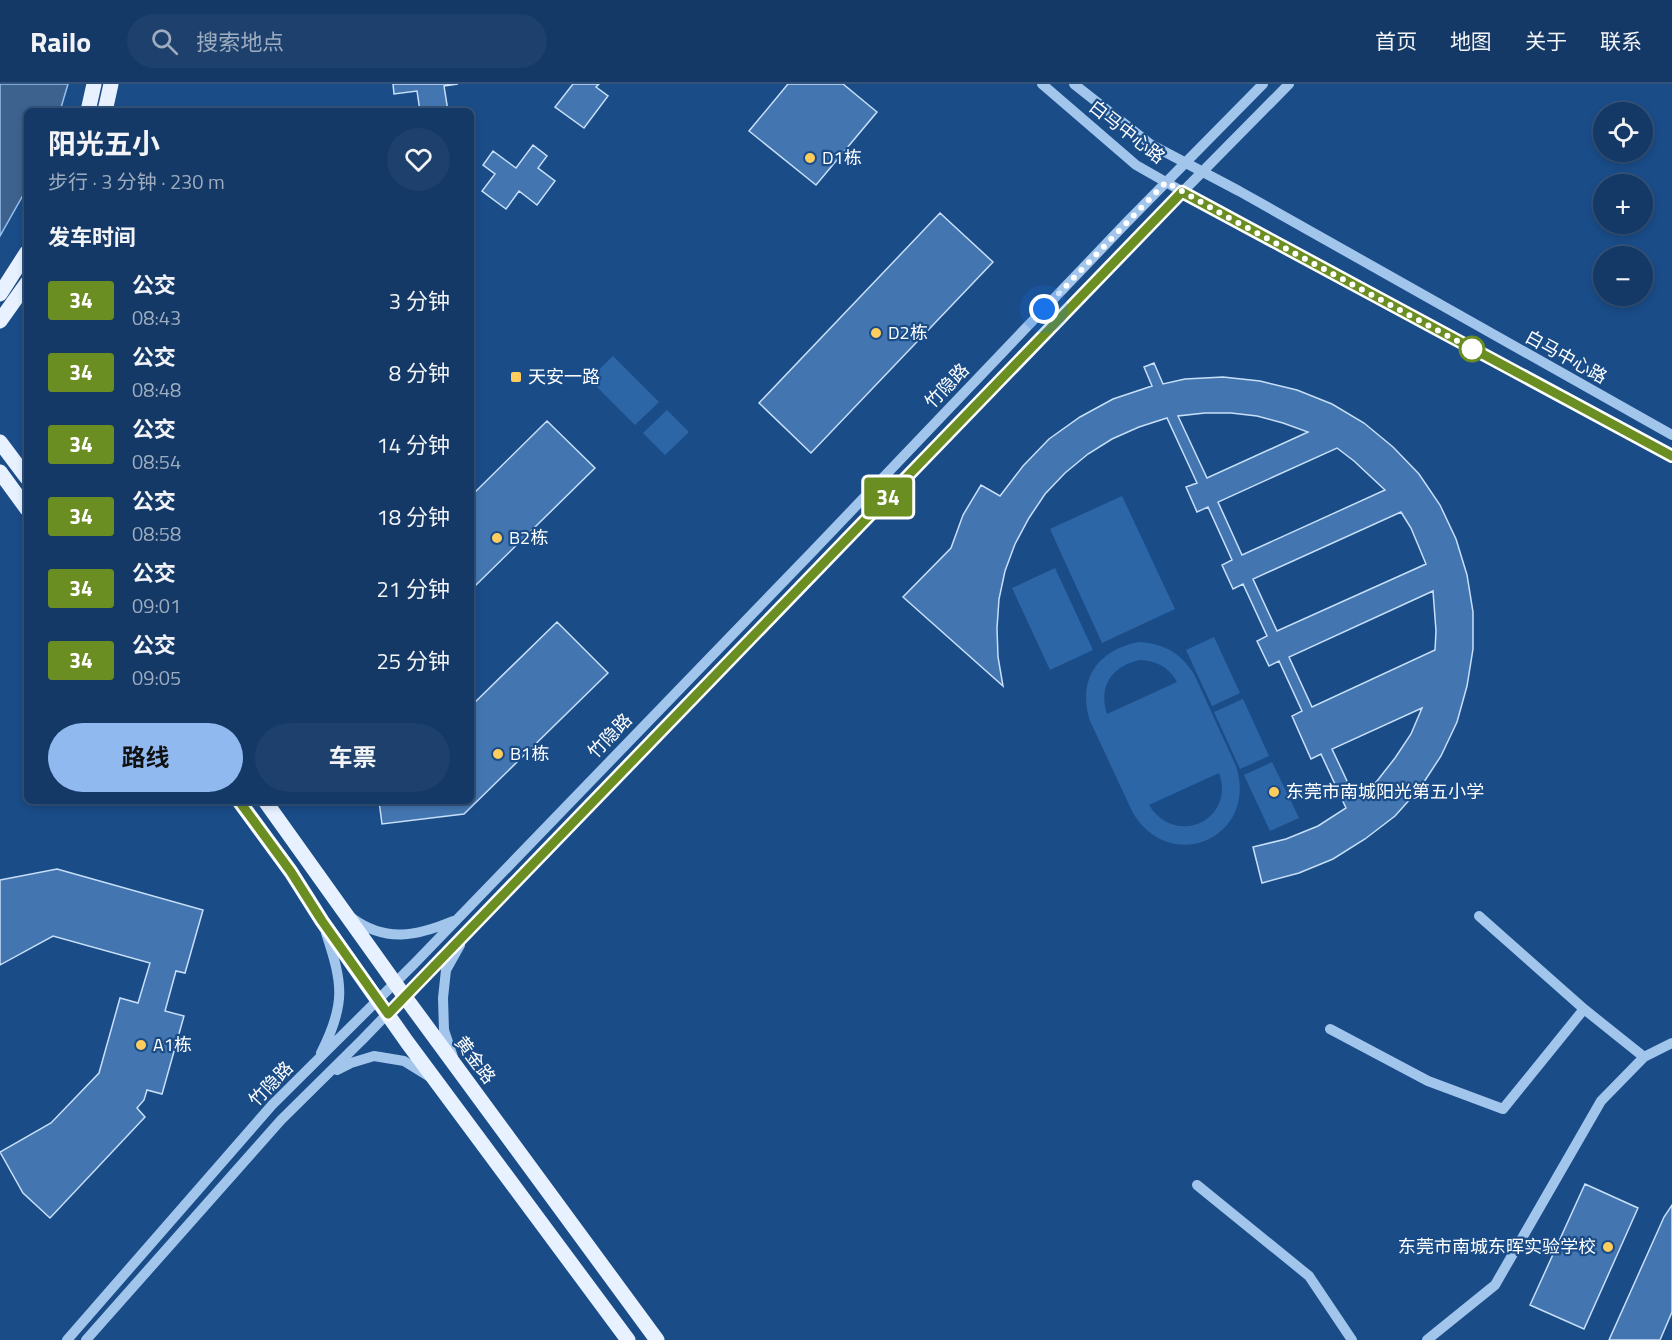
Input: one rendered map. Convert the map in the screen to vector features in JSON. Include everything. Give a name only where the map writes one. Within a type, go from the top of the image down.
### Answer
[{"type":"main road","points":[[89,108],[94,84]]},
{"type":"main road","points":[[106,108],[111,84]]},
{"type":"main road","points":[[0,294],[24,257]]},
{"type":"main road","points":[[0,321],[24,287]]},
{"type":"main road","points":[[0,327],[11,306]]},
{"type":"main road","points":[[0,442],[24,474]]},
{"type":"main road","points":[[0,472],[24,505]]},
{"type":"main road","points":[[241,804],[291,872],[378,1001],[628,1340]]},
{"type":"main road","name":"黄金路","points":[[267,804],[395,984],[657,1340]]},
{"type":"street","name":"白马中心路","points":[[1042,84],[1136,165],[1672,456]]},
{"type":"street","name":"白马中心路","points":[[1074,84],[1150,144],[1249,196],[1672,435]]},
{"type":"street","name":"竹隐路","points":[[67,1340],[272,1106],[459,918],[1166,182],[1263,84]]},
{"type":"street","name":"竹隐路","points":[[86,1340],[281,1120],[405,997],[1288,84]]},
{"type":"street","points":[[344,912],[363,926],[398,935],[428,931],[459,918]]},
{"type":"street","points":[[1479,916],[1584,1009],[1644,1057]]},
{"type":"street","points":[[317,1061],[333,1028],[340,996],[336,963],[322,921]]},
{"type":"street","points":[[457,1068],[444,1030],[443,998],[446,970],[467,933]]},
{"type":"street","points":[[1330,1029],[1428,1081],[1503,1109],[1584,1009]]},
{"type":"street","points":[[1427,1340],[1495,1285],[1601,1101],[1644,1057],[1672,1043]]},
{"type":"street","points":[[326,1076],[351,1062],[374,1056],[404,1061],[436,1081]]},
{"type":"street","points":[[1197,1185],[1309,1276],[1352,1340]]},
{"type":"shaded area","points":[[0,84],[68,84],[61,108],[24,108],[24,193],[0,236]]},
{"type":"shaded area","points":[[613,356],[659,402],[635,425],[589,379]]},
{"type":"shaded area","points":[[667,410],[689,432],[665,455],[643,433]]},
{"type":"shaded area","points":[[1122,496],[1175,609],[1102,643],[1050,529]]},
{"type":"shaded area","points":[[1055,568],[1093,650],[1050,670],[1012,588]]},
{"type":"shaded area","points":[[1214,637],[1240,693],[1212,706],[1186,650]]},
{"type":"shaded area","points":[[1139,642],[1164,647],[1171,650],[1189,666],[1236,766],[1240,791],[1235,812],[1224,829],[1207,840],[1188,845],[1168,842],[1149,832],[1133,813],[1090,721],[1086,692],[1089,680],[1094,669],[1102,660],[1124,646]],"holes":[[[1140,660],[1162,666],[1177,682],[1107,714],[1104,695],[1110,679],[1122,667]],[[1219,773],[1222,790],[1219,804],[1211,815],[1200,823],[1187,826],[1173,825],[1160,818],[1149,805]]]},
{"type":"shaded area","points":[[1243,699],[1269,756],[1240,769],[1214,712]]},
{"type":"shaded area","points":[[1272,762],[1299,818],[1270,831],[1244,775]]},
{"type":"building","points":[[393,84],[458,84],[444,86],[448,108],[420,108],[417,91],[394,94]]},
{"type":"building","points":[[573,84],[599,84],[596,87],[608,96],[584,128],[555,107]]},
{"type":"building","name":"D1栋","points":[[788,84],[843,84],[877,112],[816,185],[749,131]]},
{"type":"building","points":[[533,145],[547,156],[538,168],[555,181],[537,205],[519,191],[506,209],[482,191],[495,174],[483,165],[493,151],[516,168]]},
{"type":"building","name":"D2栋","points":[[940,213],[993,262],[811,453],[759,403]]},
{"type":"building","points":[[1154,363],[1163,384],[1185,379],[1223,377],[1260,381],[1297,390],[1332,404],[1364,423],[1393,447],[1419,474],[1440,505],[1456,539],[1467,575],[1473,612],[1473,649],[1467,686],[1457,722],[1441,756],[1420,788],[1395,816],[1365,839],[1333,859],[1299,873],[1262,883],[1253,847],[1286,839],[1318,826],[1346,808],[1321,754],[1311,759],[1292,716],[1302,711],[1279,661],[1269,666],[1257,641],[1267,636],[1243,584],[1233,589],[1222,565],[1232,560],[1208,507],[1197,512],[1186,487],[1197,483],[1167,418],[1112,439],[1088,454],[1045,494],[1029,518],[1015,544],[1005,571],[999,599],[998,657],[1003,686],[903,597],[951,548],[963,515],[981,485],[1000,496],[1023,466],[1049,439],[1080,417],[1113,399],[1152,386],[1144,367]],"holes":[[[1205,413],[1257,416],[1308,432],[1207,478],[1178,416]],[[1337,448],[1385,490],[1242,555],[1218,502]],[[1401,512],[1411,528],[1426,564],[1277,631],[1253,579]],[[1433,591],[1435,650],[1312,707],[1289,657]],[[1422,708],[1411,734],[1395,758],[1377,781],[1356,800],[1332,749]]]},
{"type":"building","name":"B2栋","points":[[547,421],[595,468],[476,585],[474,583],[474,493]]},
{"type":"building","name":"B1栋","points":[[557,622],[608,673],[464,814],[382,824],[379,804],[474,804],[474,703]]},
{"type":"building","name":"A1栋","points":[[57,869],[203,910],[185,973],[176,971],[165,1011],[184,1016],[162,1094],[147,1090],[144,1100],[137,1108],[145,1117],[50,1218],[23,1193],[0,1152],[51,1123],[99,1073],[120,998],[138,1003],[150,963],[53,936],[0,965],[0,880]]},
{"type":"building","points":[[1585,1184],[1638,1208],[1584,1329],[1530,1305]]},
{"type":"building","points":[[1672,1205],[1672,1312],[1660,1340],[1609,1340],[1664,1217]]},
{"type":"bus line","name":"34","points":[[241,804],[291,872],[322,921],[388,1014],[1182,192],[1672,456]]},
{"type":"place","name":"D1栋","points":[[810,158]]},
{"type":"place","name":"D2栋","points":[[876,333]]},
{"type":"place","name":"天安一路","points":[[516,377]]},
{"type":"place","name":"B2栋","points":[[497,538]]},
{"type":"place","name":"B1栋","points":[[498,754]]},
{"type":"place","name":"东莞市南城阳光第五小学","points":[[1274,792]]},
{"type":"place","name":"A1栋","points":[[141,1045]]},
{"type":"place","name":"东莞市南城东晖实验学校","points":[[1608,1247]]},
{"type":"route","points":[[1044,309],[1166,182],[1472,349]]}]
